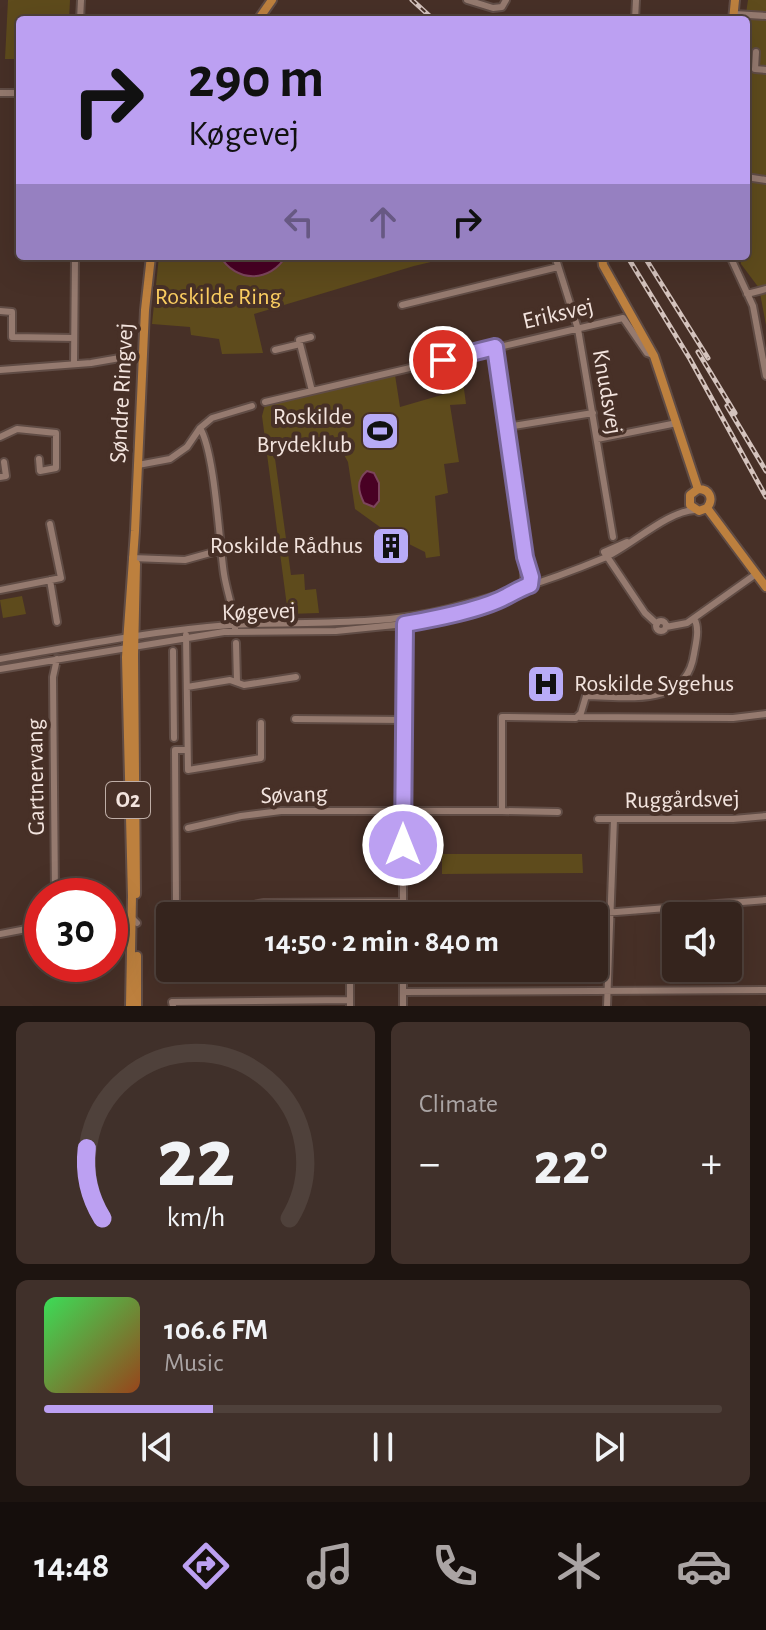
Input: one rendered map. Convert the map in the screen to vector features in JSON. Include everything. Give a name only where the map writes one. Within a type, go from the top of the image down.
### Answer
[{"type":"main road","name":"Søndre Ringvej","points":[[131,636],[143,354],[151,260]]},
{"type":"main road","points":[[602,260],[654,356],[698,489]]},
{"type":"main road","points":[[698,489],[710,495],[711,504],[701,511],[695,510],[689,500],[691,493],[698,489]]},
{"type":"main road","points":[[707,508],[766,587]]},
{"type":"main road","name":"O2","points":[[131,636],[137,1006]]},
{"type":"main road","name":"O2","points":[[130,646],[134,705],[134,920],[130,1006]]},
{"type":"street","points":[[467,0],[496,8],[502,7],[506,0]]},
{"type":"street","points":[[756,52],[755,69],[766,70]]},
{"type":"street","points":[[74,364],[75,260]]},
{"type":"street","name":"Knudsvej","points":[[556,260],[578,329],[613,537]]},
{"type":"street","points":[[732,260],[755,316],[766,376]]},
{"type":"street","points":[[402,305],[558,267]]},
{"type":"street","points":[[747,294],[766,289]]},
{"type":"street","points":[[0,311],[12,312],[12,337],[74,338]]},
{"type":"street","name":"Eriksvej","points":[[265,402],[623,318],[647,353],[654,356]]},
{"type":"street","points":[[311,337],[299,340],[312,391]]},
{"type":"street","points":[[275,350],[300,344]]},
{"type":"street","points":[[495,347],[530,585]]},
{"type":"street","points":[[0,370],[143,354]]},
{"type":"street","points":[[138,465],[170,459],[187,447],[200,428],[220,414],[252,406]]},
{"type":"street","points":[[507,427],[593,413]]},
{"type":"street","points":[[597,439],[677,423]]},
{"type":"street","points":[[200,428],[208,450],[235,628]]},
{"type":"street","points":[[0,437],[17,429],[56,433],[56,468],[40,471],[39,459]]},
{"type":"street","points":[[0,477],[6,476],[4,462]]},
{"type":"street","name":"Køgevej","points":[[668,520],[689,500]]},
{"type":"street","name":"Køgevej","points":[[0,659],[131,636],[402,621],[530,585],[588,563],[668,520],[695,510]]},
{"type":"street","points":[[0,590],[61,578],[50,524]]},
{"type":"street","points":[[134,558],[185,560],[221,550]]},
{"type":"street","points":[[606,554],[660,631],[683,625],[756,574]]},
{"type":"street","points":[[50,580],[57,622]]},
{"type":"street","points":[[580,717],[586,696],[658,696],[678,686],[693,664],[697,630],[694,618]]},
{"type":"street","points":[[402,621],[403,902]]},
{"type":"street","points":[[186,633],[188,770],[261,758],[261,723]]},
{"type":"street","name":"Køgevej","points":[[0,669],[186,633]]},
{"type":"street","points":[[236,643],[237,682]]},
{"type":"street","points":[[173,651],[174,738]]},
{"type":"street","name":"Gartnervang","points":[[55,878],[53,677],[57,659]]},
{"type":"street","points":[[174,661],[186,661]]},
{"type":"street","points":[[187,687],[230,680],[244,685],[296,677]]},
{"type":"street","points":[[502,811],[502,717],[733,718],[766,714]]},
{"type":"street","points":[[295,719],[403,720]]},
{"type":"street","points":[[176,902],[175,750],[187,750]]},
{"type":"street","name":"Søvang","points":[[188,828],[261,812],[558,812]]},
{"type":"street","name":"Ruggårdsvej","points":[[598,819],[733,819],[766,816]]},
{"type":"street","points":[[607,1006],[614,819]]},
{"type":"street","points":[[608,913],[766,900]]},
{"type":"street","points":[[128,920],[134,920]]},
{"type":"street","points":[[0,934],[24,929]]},
{"type":"street","points":[[173,1006],[172,1002],[350,1003],[350,982]]},
{"type":"street","points":[[403,982],[403,1006]]},
{"type":"street","points":[[403,992],[766,990]]},
{"type":"green space","points":[[8,0],[70,0],[69,16],[16,16],[16,59],[5,59]]},
{"type":"green space","points":[[748,0],[766,0],[766,325],[759,288],[740,260],[750,260],[750,16],[746,16]]},
{"type":"green space","name":"Roskilde Ring","points":[[159,260],[439,260],[254,314],[263,353],[222,354],[219,339],[191,335],[190,327],[152,324]]},
{"type":"green space","points":[[460,359],[466,404],[450,405],[459,462],[444,464],[448,493],[435,496],[440,556],[426,558],[425,552],[391,535],[355,509],[348,462],[333,435],[273,444],[291,575],[304,574],[305,590],[316,589],[319,613],[288,614],[262,416],[265,405],[395,375],[400,407],[445,394],[441,363]]},
{"type":"green space","points":[[22,596],[26,614],[3,618],[0,600]]},
{"type":"green space","points":[[442,854],[582,854],[583,873],[442,874]]},
{"type":"shaded area","points":[[223,260],[283,260],[271,271],[253,276],[244,275]]},
{"type":"shaded area","points":[[367,471],[374,473],[379,483],[379,501],[374,507],[364,503],[359,490],[361,478]]},
{"type":"railway","points":[[412,0],[430,16]]},
{"type":"railway","points":[[629,260],[690,359],[766,497]]},
{"type":"railway","points":[[647,260],[708,358]]},
{"type":"railway","points":[[698,352],[735,413]]},
{"type":"railway","points":[[727,406],[766,471]]},
{"type":"place","name":"Roskilde Brydeklub","points":[[380,431]]},
{"type":"place","name":"Roskilde Rådhus","points":[[391,546]]},
{"type":"place","name":"Roskilde Sygehus","points":[[546,684]]},
{"type":"route","points":[[403,845],[405,624],[457,613],[507,596],[530,585],[531,577],[525,557],[495,347],[443,360]]}]
